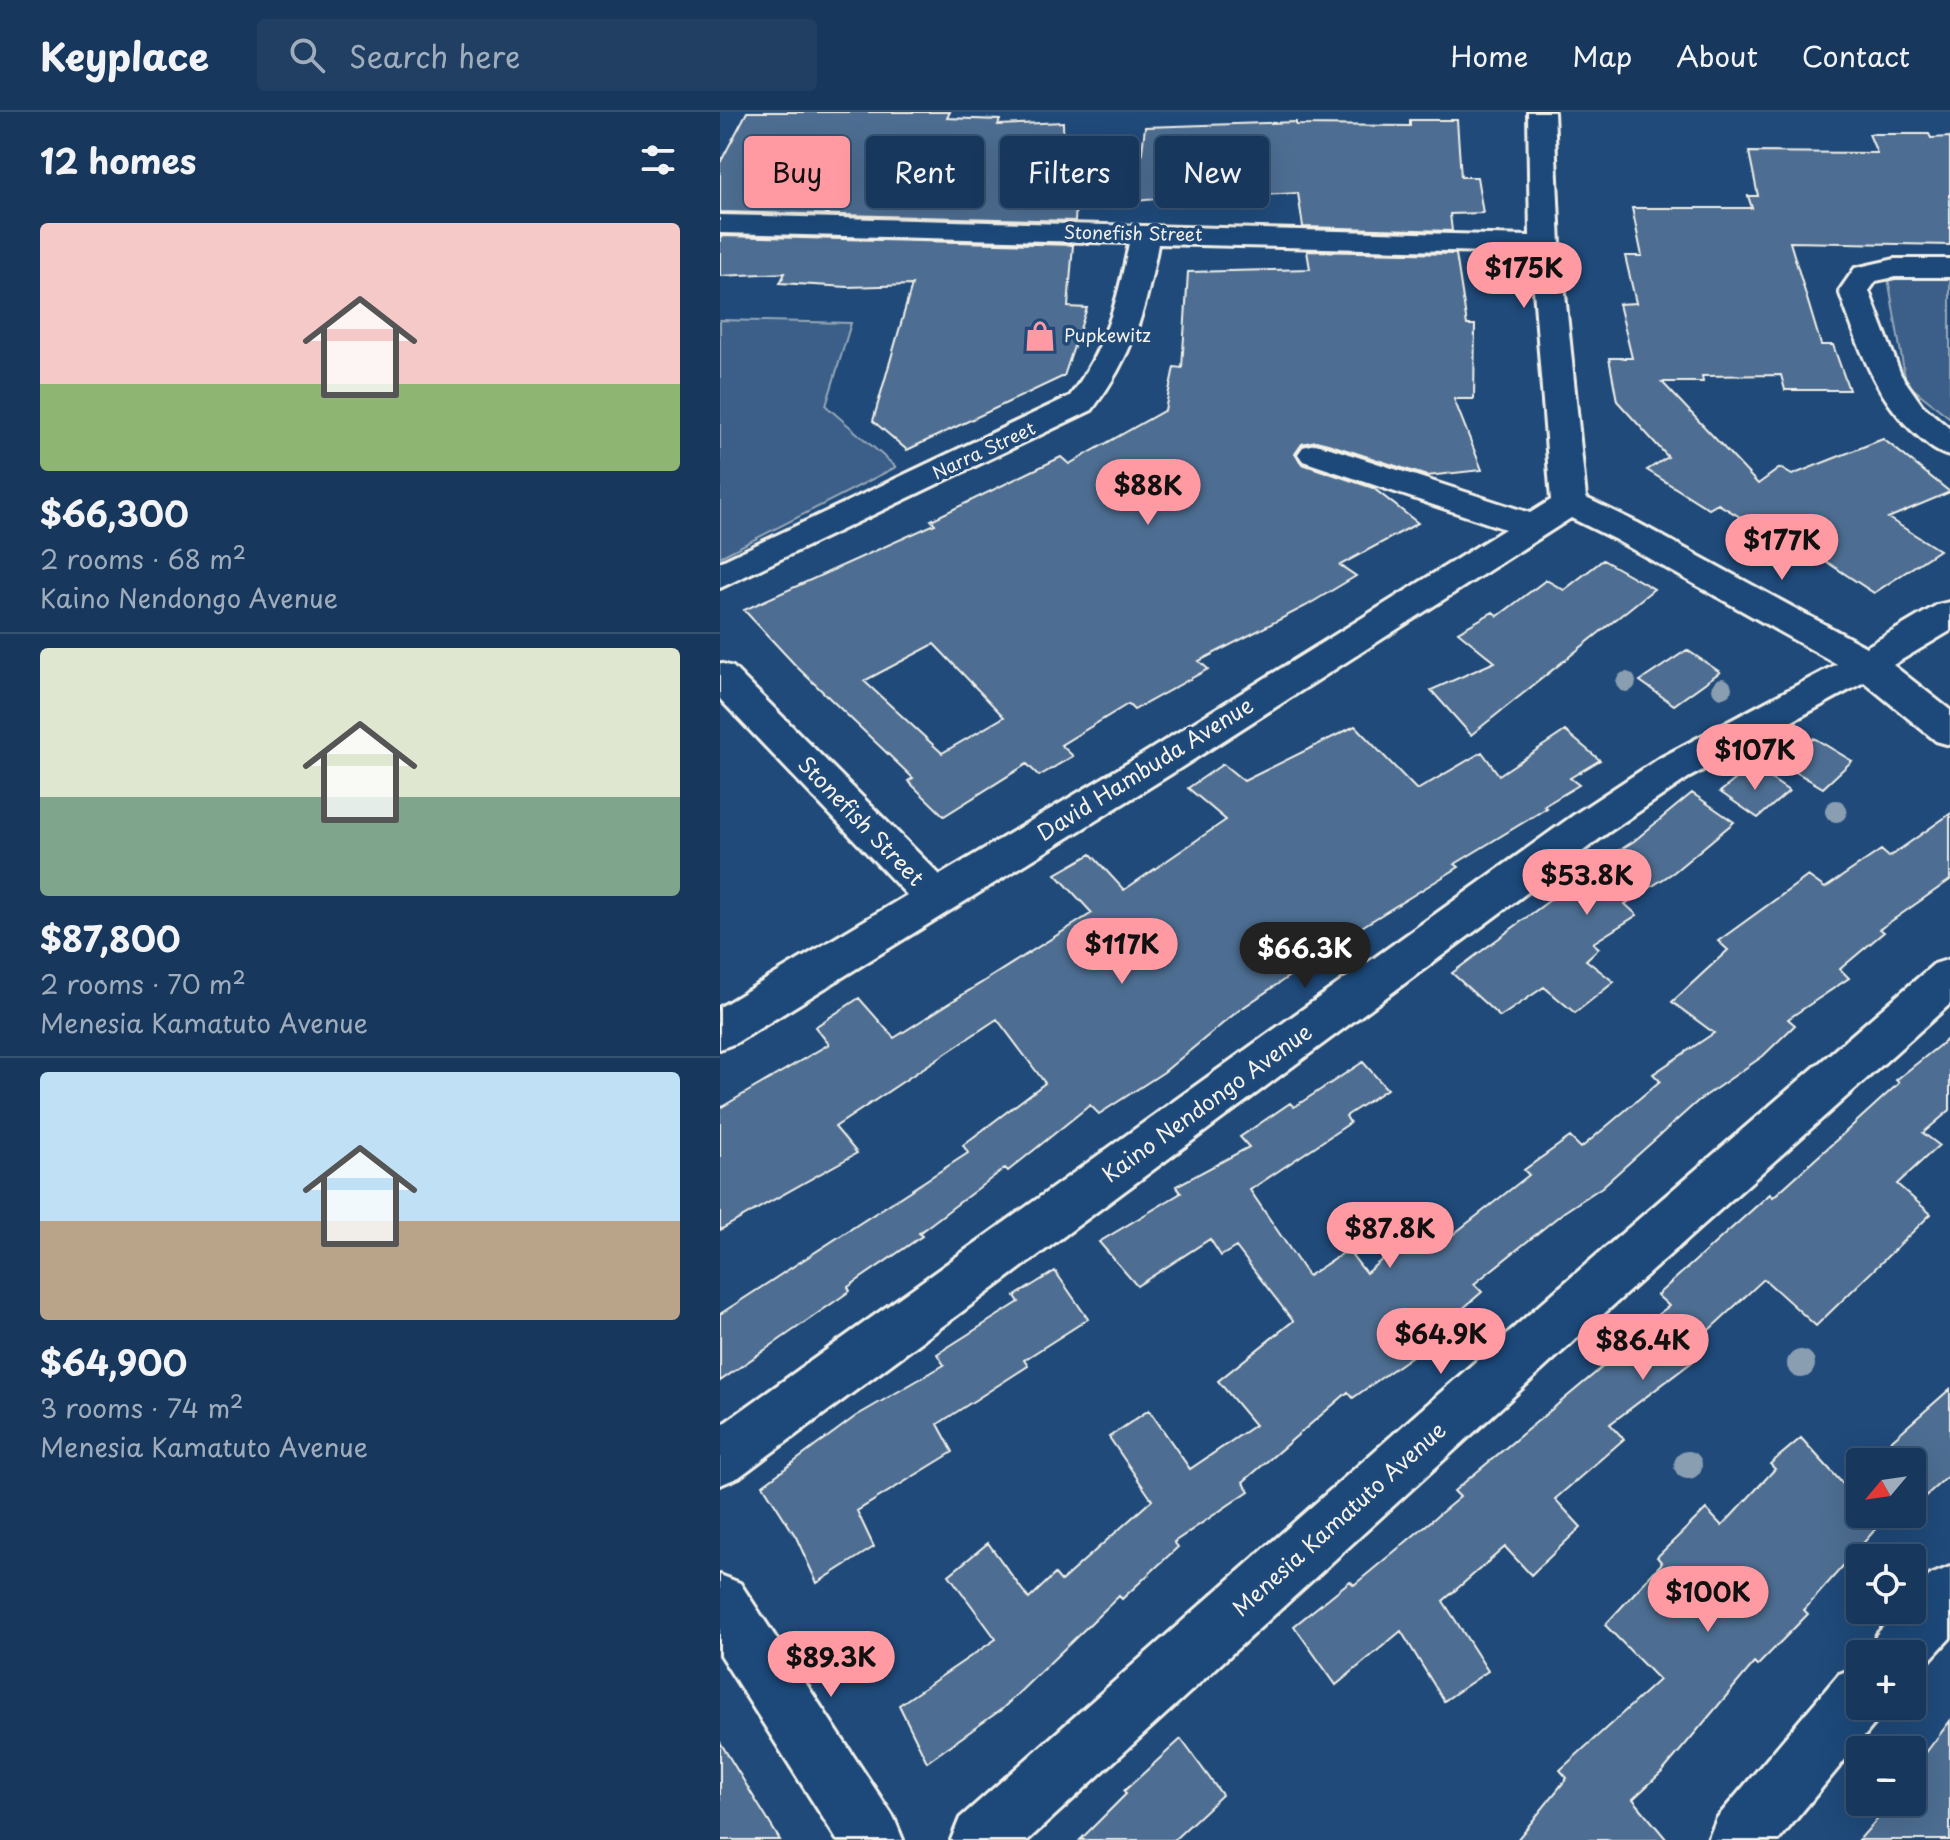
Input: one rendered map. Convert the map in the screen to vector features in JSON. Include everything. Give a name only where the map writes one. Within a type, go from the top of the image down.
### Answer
[{"type":"street","points":[[1541,112],[1545,245],[1569,504],[1626,531],[1867,664],[1950,731]]},
{"type":"street","name":"Stonefish Street","points":[[720,224],[1545,245]]},
{"type":"street","name":"Narra Street","points":[[720,576],[1081,403],[1104,376],[1122,340],[1145,235]]},
{"type":"street","points":[[1950,268],[1895,268],[1866,274],[1854,291],[1885,375],[1910,412],[1950,446]]},
{"type":"street","points":[[1315,454],[1532,526]]},
{"type":"street","name":"David Hambuda Avenue","points":[[720,1030],[1157,764],[1569,504]]},
{"type":"street","name":"Kaino Nendongo Avenue","points":[[720,1458],[1592,823],[1674,768],[1867,664],[1950,614]]},
{"type":"street","name":"Stonefish Street","points":[[720,676],[935,897]]},
{"type":"street","name":"Menesia Kamatuto Avenue","points":[[982,1840],[1571,1310],[1950,977]]},
{"type":"street","points":[[1910,1640],[1950,1595]]},
{"type":"street","points":[[720,1603],[872,1840]]},
{"type":"street","points":[[1739,1840],[1846,1712]]},
{"type":"shaded area","points":[[1888,278],[1950,279],[1950,418],[1906,383]]},
{"type":"shaded area","points":[[720,320],[851,323],[826,406],[896,467],[720,557]]},
{"type":"building","points":[[747,112],[950,112],[947,118],[1000,120],[998,125],[1063,122],[1063,136],[1000,136],[1000,208],[1076,208],[1075,221],[720,212],[720,163]]},
{"type":"building","points":[[1410,120],[1457,120],[1461,177],[1477,177],[1483,213],[1450,214],[1452,231],[1303,227],[1298,193],[1269,195],[1269,136],[1155,136],[1155,199],[1139,201],[1145,127],[1296,122],[1296,125],[1410,126]]},
{"type":"building","points":[[1869,134],[1950,137],[1950,245],[1790,242],[1821,345],[1833,345],[1849,390],[1785,390],[1781,375],[1702,376],[1703,382],[1662,382],[1758,484],[1780,468],[1792,475],[1883,439],[1950,492],[1888,518],[1939,550],[1874,593],[1822,559],[1819,564],[1718,504],[1709,509],[1647,470],[1668,457],[1617,401],[1609,358],[1632,358],[1619,304],[1636,303],[1625,256],[1642,256],[1632,208],[1752,208],[1748,196],[1758,196],[1749,152],[1877,153]]},
{"type":"building","points":[[720,236],[1073,245],[1068,307],[1087,308],[1064,376],[907,450],[873,421],[912,285],[848,287],[780,283],[785,273],[720,276]]},
{"type":"building","points":[[1307,251],[1456,254],[1467,325],[1475,325],[1474,399],[1454,399],[1482,470],[1427,476],[1328,444],[1316,441],[1302,444],[1295,454],[1302,464],[1373,488],[1418,523],[1340,565],[1356,576],[1306,606],[1199,661],[1208,669],[1134,710],[1128,704],[1061,745],[1073,756],[1039,776],[1027,764],[944,816],[908,781],[913,778],[798,668],[744,610],[935,524],[931,520],[1061,457],[1069,464],[1165,410],[1174,367],[1182,368],[1188,272],[1310,269]],"holes":[[[934,644],[1004,717],[942,753],[864,681]]]},
{"type":"building","points":[[1603,560],[1654,589],[1471,735],[1431,690],[1495,662],[1458,632],[1493,612],[1498,616],[1546,580],[1564,590]]},
{"type":"building","points":[[1687,650],[1720,672],[1674,705],[1640,681]]},
{"type":"building","points":[[1355,726],[1417,790],[1482,752],[1499,775],[1565,731],[1600,760],[1570,778],[1579,785],[1544,806],[1547,808],[1455,864],[1459,867],[1360,928],[1238,1011],[1164,1072],[1099,1114],[1090,1105],[1008,1171],[1005,1168],[919,1233],[922,1236],[848,1287],[850,1291],[720,1381],[720,1314],[968,1153],[963,1145],[1045,1083],[997,1019],[835,1127],[857,1153],[720,1230],[720,1108],[829,1044],[815,1027],[859,998],[894,1038],[1092,913],[1056,874],[1091,854],[1124,890],[1226,820],[1188,788],[1223,764],[1244,781]]},
{"type":"building","points":[[1814,738],[1852,761],[1823,788],[1784,765]]},
{"type":"building","points":[[1752,766],[1789,791],[1758,818],[1720,792]]},
{"type":"building","points":[[1692,793],[1734,822],[1674,872],[1625,904],[1637,915],[1593,943],[1599,948],[1586,960],[1614,982],[1575,1013],[1544,987],[1500,1017],[1452,973],[1550,900],[1610,862],[1606,859],[1634,841]]},
{"type":"building","points":[[1950,814],[1950,880],[1880,929],[1884,932],[1840,969],[1849,978],[1788,1019],[1795,1025],[1763,1056],[1698,1101],[1602,1187],[1564,1212],[1474,1284],[1482,1292],[1430,1337],[1433,1341],[1353,1398],[1348,1392],[1243,1482],[1249,1491],[1174,1542],[1178,1547],[1122,1599],[1119,1596],[1002,1709],[927,1762],[899,1705],[996,1639],[949,1575],[988,1543],[1029,1599],[1055,1574],[1061,1581],[1152,1500],[1109,1437],[1149,1410],[1190,1469],[1255,1425],[1218,1381],[1293,1321],[1236,1247],[1221,1256],[1210,1239],[1137,1286],[1099,1242],[1181,1193],[1176,1186],[1249,1147],[1240,1137],[1290,1103],[1294,1107],[1363,1062],[1387,1089],[1346,1116],[1350,1123],[1250,1190],[1308,1276],[1348,1250],[1366,1273],[1419,1229],[1437,1247],[1529,1175],[1524,1170],[1570,1137],[1581,1148],[1660,1081],[1653,1074],[1714,1033],[1672,1002],[1728,950],[1718,941],[1808,876],[1825,888],[1881,850],[1889,857]]},
{"type":"building","points":[[1950,1037],[1950,1110],[1923,1133],[1939,1145],[1897,1184],[1931,1214],[1816,1326],[1764,1279],[1684,1353],[1692,1362],[1610,1424],[1624,1439],[1555,1499],[1581,1527],[1531,1575],[1505,1547],[1443,1601],[1488,1671],[1444,1701],[1401,1631],[1336,1685],[1294,1626],[1350,1581],[1354,1585],[1460,1497],[1454,1491],[1606,1364],[1601,1358],[1669,1306],[1657,1295],[1770,1194],[1773,1197],[1842,1135],[1899,1083],[1896,1080]]},
{"type":"building","points":[[1055,1271],[1088,1319],[1024,1360],[1028,1366],[938,1424],[953,1452],[857,1511],[874,1547],[817,1583],[796,1537],[763,1485],[856,1416],[944,1365],[937,1354],[1019,1302],[1015,1296]]},
{"type":"building","points":[[1950,1389],[1950,1474],[1926,1495],[1926,1448],[1883,1448]]},
{"type":"building","points":[[1801,1438],[1843,1484],[1846,1481],[1846,1528],[1877,1528],[1862,1544],[1846,1544],[1846,1563],[1804,1610],[1808,1614],[1757,1666],[1754,1663],[1663,1771],[1633,1799],[1667,1840],[1517,1840],[1567,1778],[1560,1770],[1659,1680],[1605,1625],[1662,1563],[1657,1557],[1706,1509],[1722,1526],[1775,1469],[1770,1464]]},
{"type":"building","points":[[1950,1721],[1950,1840],[1859,1840],[1880,1816],[1926,1816],[1926,1753]]},
{"type":"building","points":[[1181,1739],[1222,1795],[1174,1840],[1080,1840],[1126,1794],[1124,1791]]},
{"type":"building","points":[[720,1742],[780,1840],[720,1840]]},
{"type":"place","name":"Pupkewitz","points":[[1040,336]]}]
